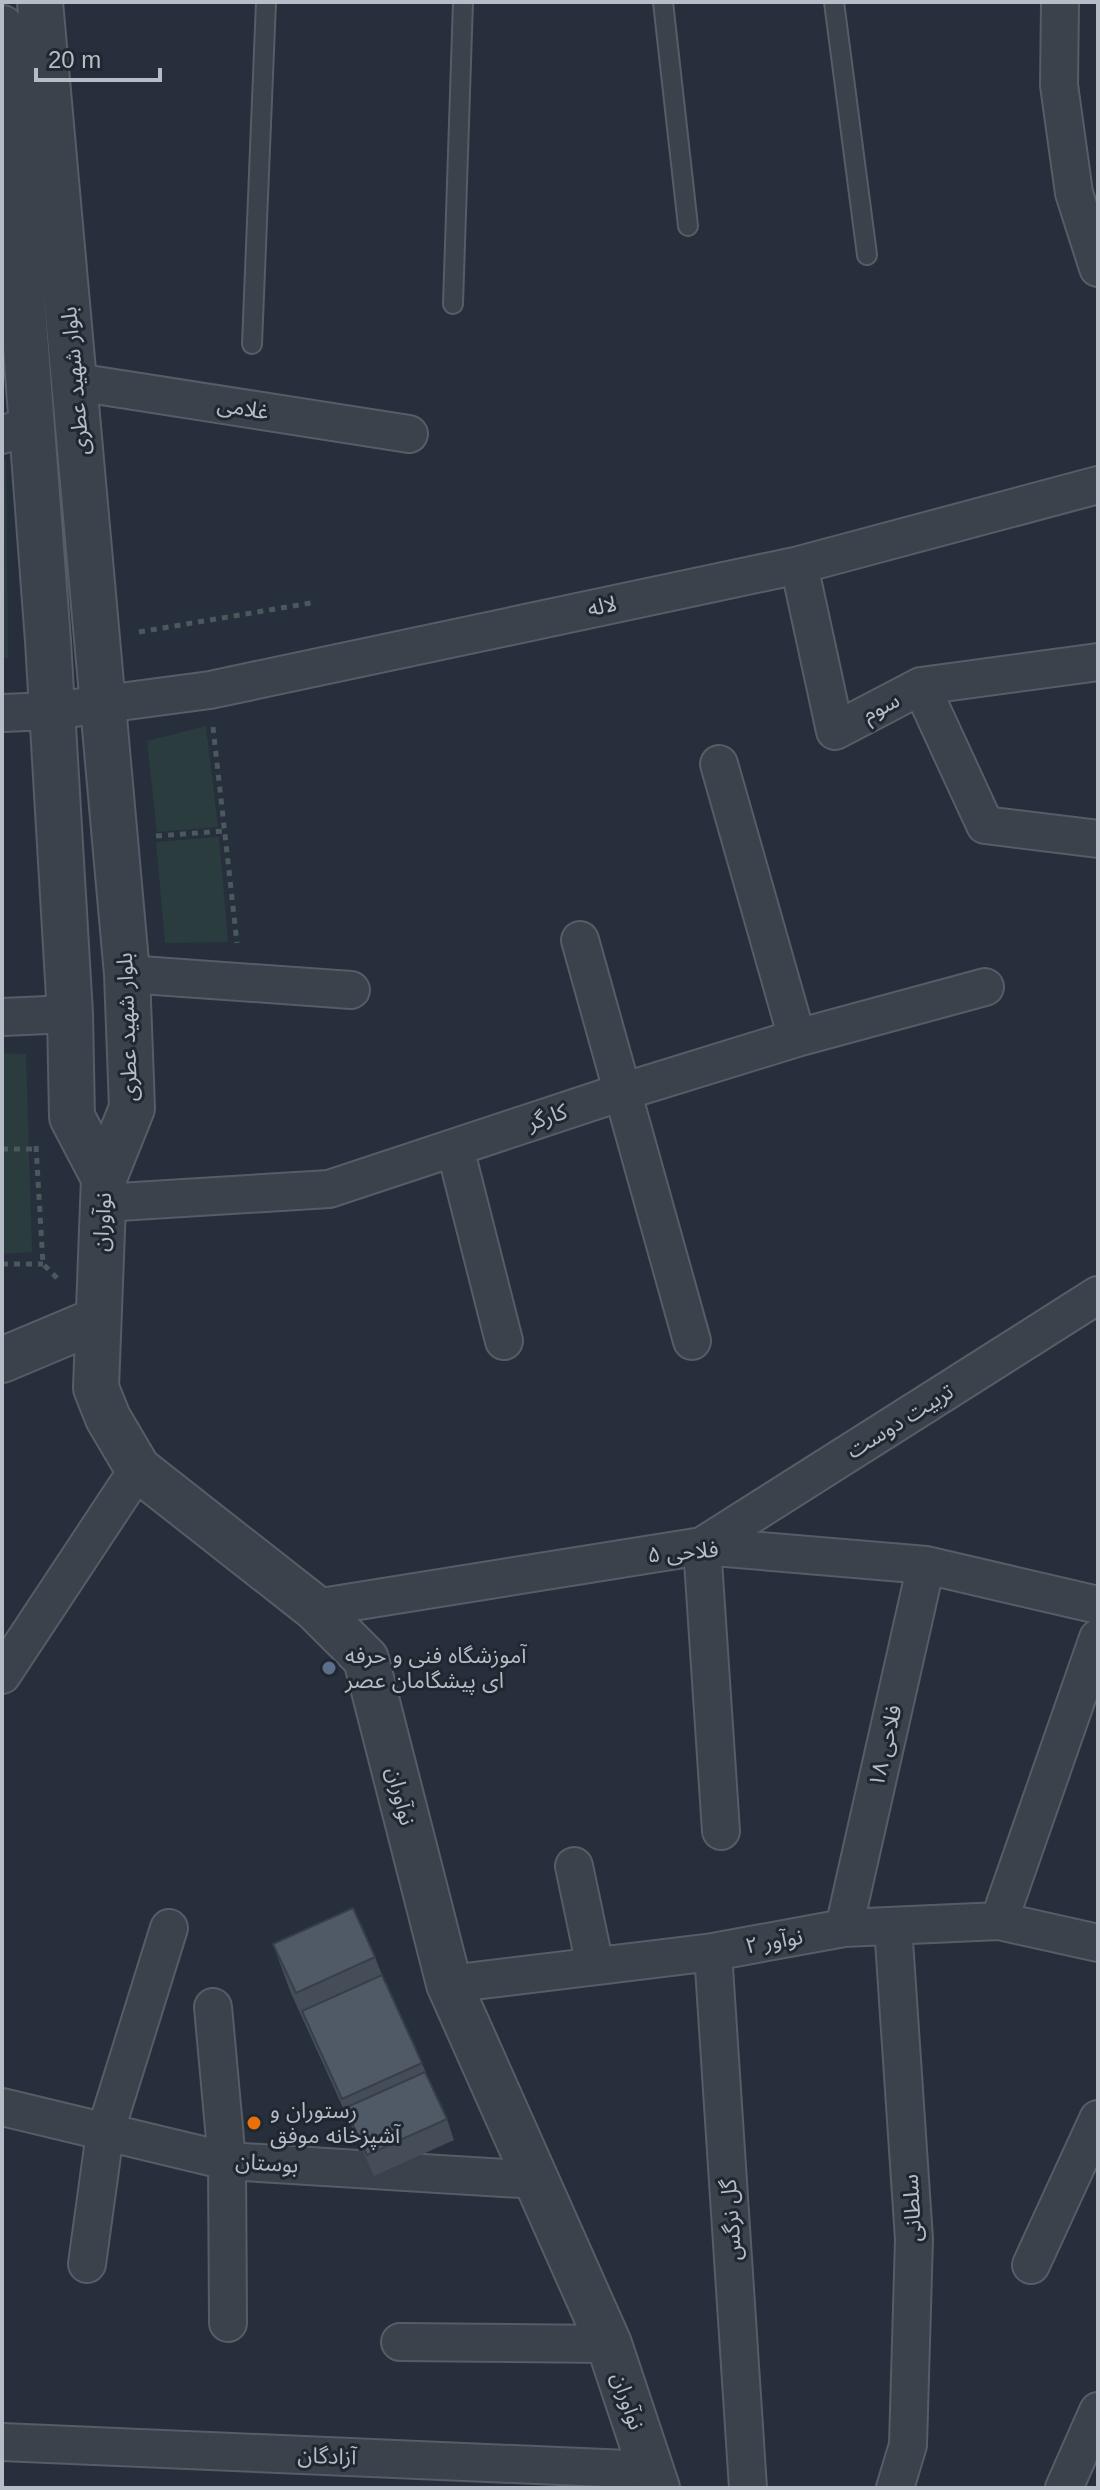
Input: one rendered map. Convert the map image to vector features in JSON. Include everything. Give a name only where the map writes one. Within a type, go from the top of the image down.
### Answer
[{"type":"street","name":"بلوار شهید عطری","points":[[40,2],[127,974],[132,1108],[103,1190]]},
{"type":"street","points":[[1060,2],[1059,85],[1074,193],[1098,268]]},
{"type":"street","name":"بلوار شهید عطری","points":[[2,28],[17,429],[52,711],[70,1014],[72,1117],[103,1190]]},
{"type":"street","name":"غلامی","points":[[76,382],[409,434]]},
{"type":"street","name":"لاله","points":[[2,713],[52,711],[210,690],[799,565],[1098,485]]},
{"type":"street","name":"سوم","points":[[799,565],[835,731],[921,686],[1098,662]]},
{"type":"street","points":[[921,686],[985,825],[1098,839]]},
{"type":"street","points":[[719,764],[797,1038]]},
{"type":"street","points":[[580,940],[692,1341]]},
{"type":"street","points":[[127,974],[351,990]]},
{"type":"street","name":"کارگر","points":[[103,1190],[329,1189],[797,1038],[985,987]]},
{"type":"street","points":[[2,1017],[70,1014]]},
{"type":"street","points":[[455,1148],[504,1341]]},
{"type":"street","name":"نوآوران","points":[[103,1190],[96,1388],[108,1418],[138,1469],[315,1608],[366,1659],[449,1984],[609,2344],[664,2482]]},
{"type":"street","name":"تربیت دوست","points":[[702,1546],[1098,1295]]},
{"type":"street","points":[[2,1331],[97,1320]]},
{"type":"street","points":[[2,1360],[97,1320]]},
{"type":"street","points":[[2,1675],[138,1469]]},
{"type":"street","points":[[702,1546],[721,1831]]},
{"type":"street","name":"فلاحی ۵","points":[[315,1608],[702,1546],[926,1565],[1098,1605]]},
{"type":"street","name":"فلاحی ۱۸","points":[[844,1928],[926,1565]]},
{"type":"street","points":[[999,1921],[1098,1638]]},
{"type":"street","points":[[574,1866],[595,1966]]},
{"type":"street","name":"نوآور ۲","points":[[449,1984],[713,1952],[844,1928],[999,1921],[1098,1943]]},
{"type":"street","name":"سلطانی","points":[[893,1926],[914,2239],[908,2445],[895,2488]]},
{"type":"street","points":[[87,2264],[105,2133],[169,1928]]},
{"type":"street","name":"گل نرگس","points":[[713,1952],[748,2488]]},
{"type":"street","points":[[213,2007],[227,2161],[228,2323]]},
{"type":"street","name":"بوستان","points":[[2,2107],[227,2161],[537,2180]]},
{"type":"street","points":[[1031,2265],[1098,2119]]},
{"type":"street","points":[[400,2342],[609,2344]]},
{"type":"street","points":[[1064,2488],[1098,2411]]},
{"type":"street","name":"آزادگان","points":[[2,2442],[664,2482]]},
{"type":"lane","points":[[252,344],[266,2]]},
{"type":"lane","points":[[453,304],[463,2]]},
{"type":"lane","points":[[663,2],[688,226]]},
{"type":"lane","points":[[834,2],[867,255]]},
{"type":"path","points":[[98,638],[316,602]]},
{"type":"path","points":[[210,690],[241,982]]},
{"type":"path","points":[[151,837],[224,831]]},
{"type":"path","points":[[2,1149],[37,1149]]},
{"type":"path","points":[[2,1264],[43,1264]]},
{"type":"shaded area","points":[[6,458],[8,658],[2,658],[2,460]]},
{"type":"shaded area","points":[[206,726],[218,827],[157,832],[147,741]]},
{"type":"shaded area","points":[[219,837],[228,942],[165,943],[156,842]]},
{"type":"shaded area","points":[[2,1053],[26,1054],[32,1252],[2,1254]]},
{"type":"building","points":[[353,1908],[375,1957],[296,1993],[273,1944]]},
{"type":"building","points":[[382,1975],[422,2063],[342,2099],[302,2011]]},
{"type":"building","points":[[425,2072],[447,2119],[367,2155],[345,2108]]},
{"type":"place","name":"آموزشگاه فنی و حرفه ای پیشگامان عصر","points":[[329,1668]]},
{"type":"place","name":"رستوران و آشپزخانه موفق","points":[[254,2123]]}]
